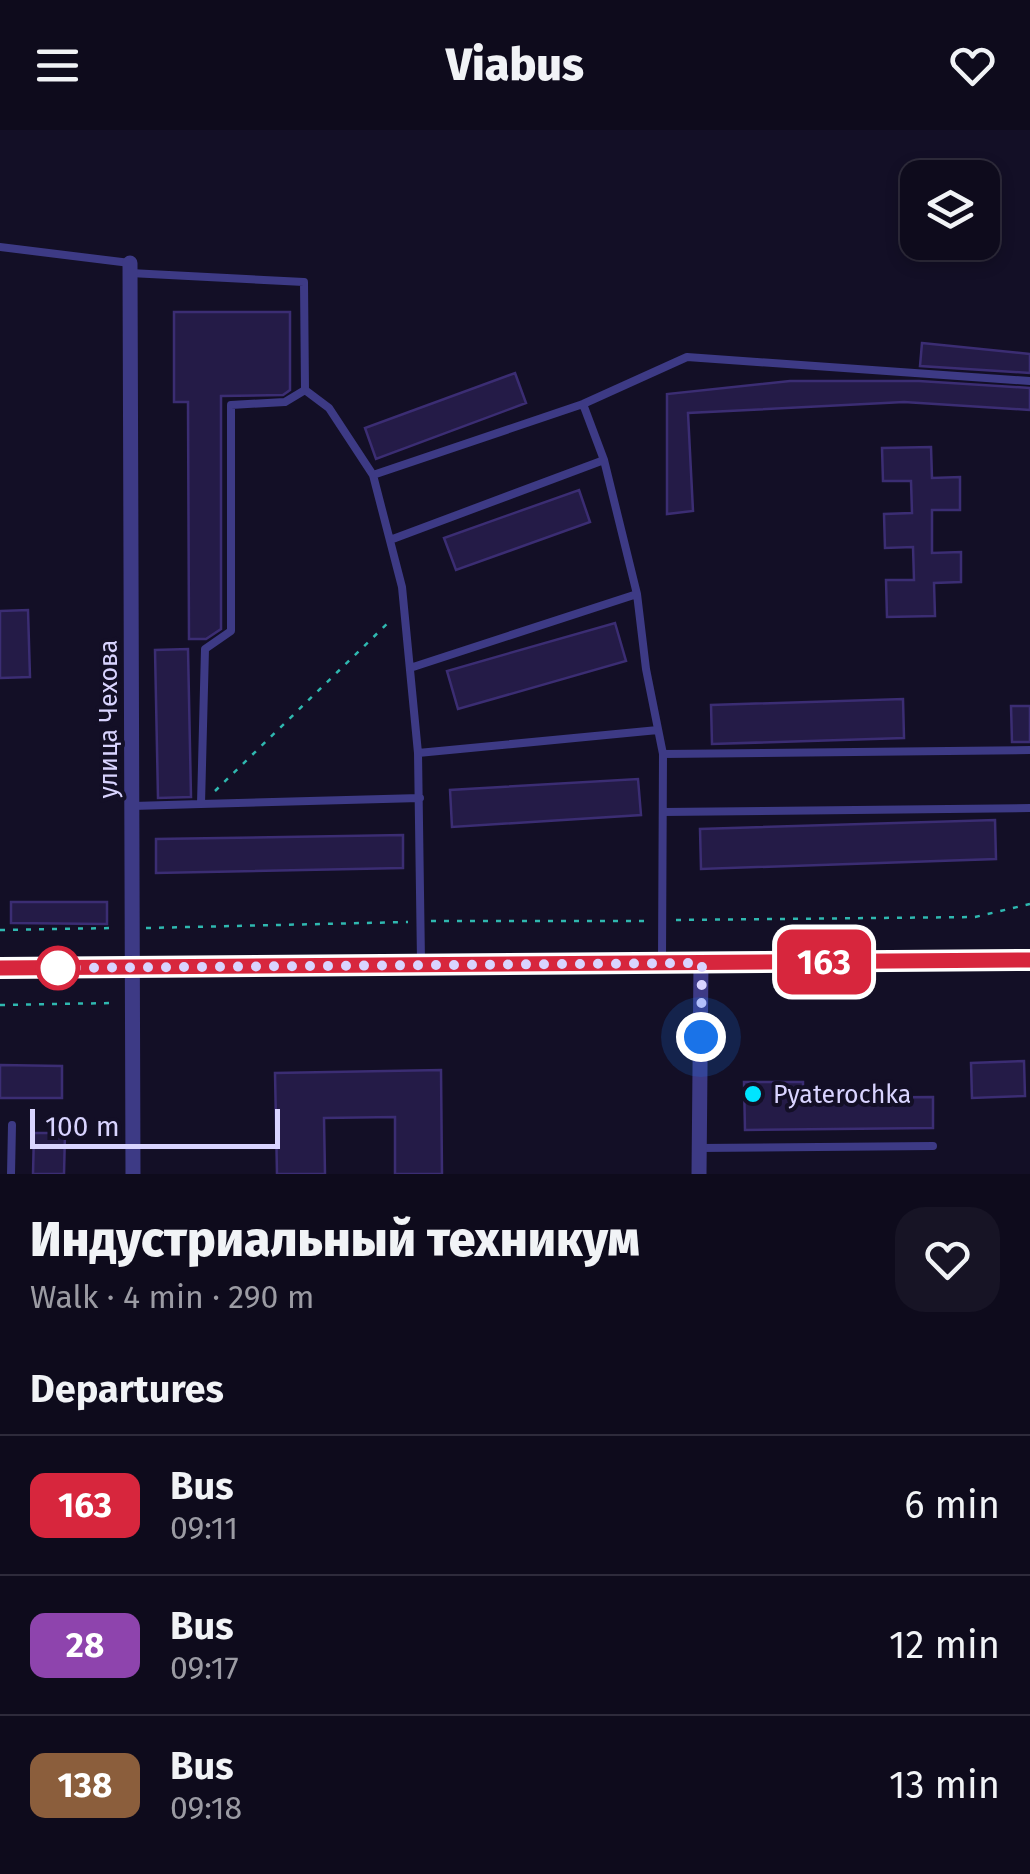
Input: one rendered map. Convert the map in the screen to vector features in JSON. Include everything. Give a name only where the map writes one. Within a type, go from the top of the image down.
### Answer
[{"type":"main road","points":[[0,968],[1030,960]]},
{"type":"street","name":"улица Чехова","points":[[130,268],[132,1174]]},
{"type":"street","points":[[699,1174],[702,963]]},
{"type":"lane","points":[[0,247],[130,268],[304,282],[305,390]]},
{"type":"lane","points":[[373,475],[583,404],[687,356],[1030,381]]},
{"type":"lane","points":[[305,390],[328,408],[373,475],[404,608],[418,754],[422,965]]},
{"type":"lane","points":[[200,804],[205,649],[231,631],[231,405],[285,402],[305,390]]},
{"type":"lane","points":[[583,404],[604,460],[637,594],[646,669],[663,754],[662,963]]},
{"type":"lane","points":[[390,540],[604,460]]},
{"type":"lane","points":[[410,668],[637,594]]},
{"type":"lane","points":[[418,754],[658,730]]},
{"type":"lane","points":[[663,754],[1030,750]]},
{"type":"lane","points":[[134,806],[420,798]]},
{"type":"lane","points":[[663,812],[1030,808]]},
{"type":"lane","points":[[12,1125],[12,1174]]},
{"type":"lane","points":[[700,1148],[933,1146]]},
{"type":"path","points":[[200,804],[404,608]]},
{"type":"path","points":[[0,930],[421,921],[975,917],[1030,904]]},
{"type":"path","points":[[0,1005],[134,1003]]},
{"type":"building","points":[[174,312],[290,312],[290,390],[283,395],[221,396],[221,629],[206,639],[189,639],[188,402],[174,402]]},
{"type":"building","points":[[922,343],[1030,354],[1030,373],[920,366]]},
{"type":"building","points":[[515,373],[526,403],[376,459],[365,428]]},
{"type":"building","points":[[790,381],[919,381],[1030,388],[1030,410],[904,402],[688,413],[693,511],[667,514],[667,394]]},
{"type":"building","points":[[931,447],[932,478],[960,477],[960,510],[932,510],[932,553],[961,552],[961,582],[934,583],[935,616],[887,617],[886,580],[914,580],[913,547],[885,548],[884,514],[912,513],[911,481],[883,481],[882,448]]},
{"type":"building","points":[[579,490],[590,522],[456,570],[444,538]]},
{"type":"building","points":[[28,610],[30,677],[0,678],[0,611]]},
{"type":"building","points":[[615,623],[626,661],[458,709],[447,671]]},
{"type":"building","points":[[188,649],[191,797],[158,798],[155,650]]},
{"type":"building","points":[[903,699],[904,738],[712,744],[711,705]]},
{"type":"building","points":[[1011,706],[1030,706],[1030,742],[1012,742]]},
{"type":"building","points":[[638,779],[641,815],[452,827],[450,790]]},
{"type":"building","points":[[995,820],[996,859],[701,869],[700,829]]},
{"type":"building","points":[[403,835],[403,868],[156,873],[156,839]]},
{"type":"building","points":[[11,902],[107,902],[107,924],[11,923]]},
{"type":"building","points":[[1024,1061],[1025,1096],[972,1098],[971,1063]]},
{"type":"building","points":[[0,1065],[62,1066],[62,1098],[0,1098]]},
{"type":"building","points":[[441,1070],[442,1174],[395,1174],[395,1117],[324,1118],[325,1174],[277,1174],[275,1073]]},
{"type":"building","points":[[744,1082],[803,1082],[803,1098],[933,1097],[933,1128],[745,1130]]},
{"type":"building","points":[[34,1133],[65,1133],[64,1174],[33,1174]]},
{"type":"bus line","name":"163","points":[[0,968],[1030,960]]},
{"type":"place","name":"Pyaterochka","points":[[753,1094]]},
{"type":"route","points":[[58,968],[702,963],[701,1037]]}]
